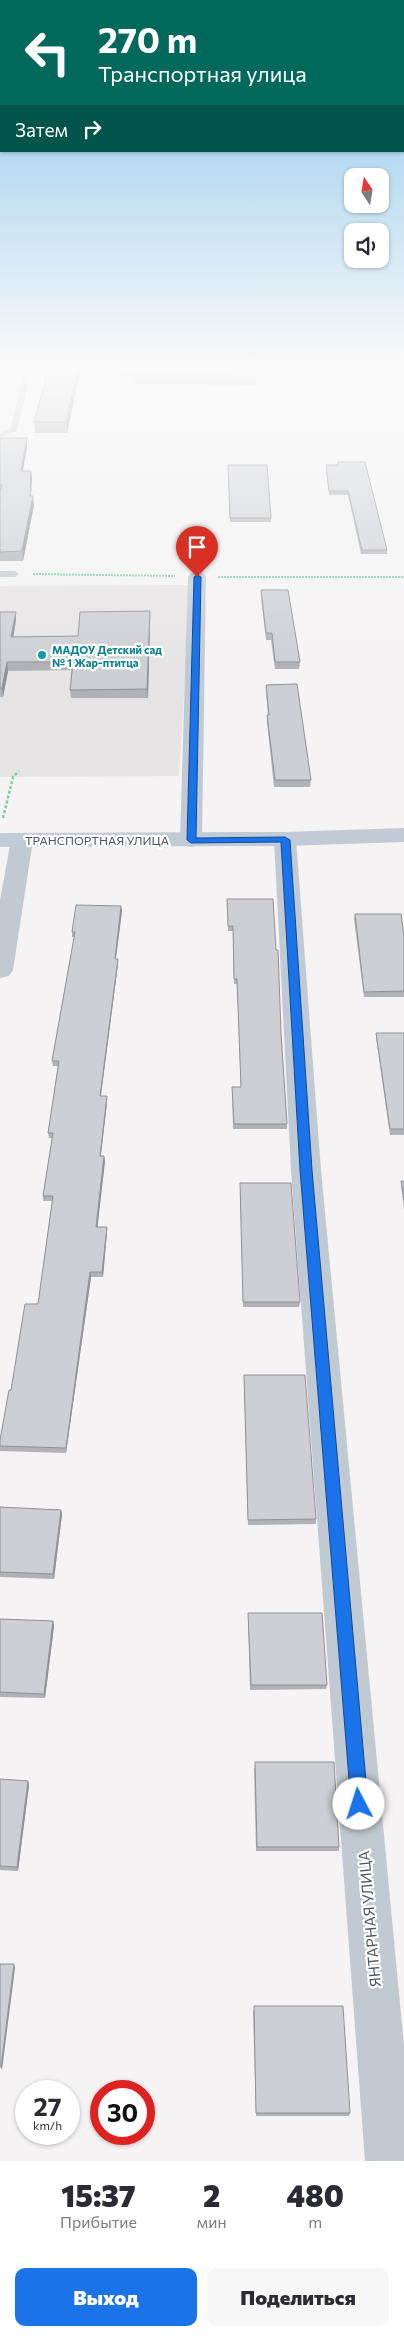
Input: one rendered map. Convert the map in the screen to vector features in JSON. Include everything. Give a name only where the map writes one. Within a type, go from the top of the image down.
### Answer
[{"type":"street","points":[[191,840],[197,577]]},
{"type":"street","points":[[0,970],[8,834]]},
{"type":"street","name":"ТРАНСПОРТНАЯ УЛИЦА","points":[[8,834],[191,840],[285,840],[404,835]]},
{"type":"street","name":"ЯНТАРНАЯ УЛИЦА","points":[[285,840],[306,1170],[390,2161]]},
{"type":"lane","points":[[0,574],[15,574]]},
{"type":"path","points":[[8,834],[13,777],[19,771]]},
{"type":"shaded area","points":[[191,585],[179,776],[0,777],[0,586]]},
{"type":"building","points":[[0,464],[22,464],[21,471],[31,471],[30,496],[33,496],[22,551],[0,552],[0,492],[2,485],[0,485]]},
{"type":"building","points":[[365,464],[387,550],[362,550],[348,491],[329,491],[326,465]]},
{"type":"building","points":[[228,465],[267,465],[271,518],[230,518]]},
{"type":"building","points":[[261,590],[288,590],[300,662],[275,662],[272,633],[266,633]]},
{"type":"building","name":"МАДОУ Детский сад № 1 Жар-птитца","points":[[150,611],[147,689],[70,690],[73,662],[7,662],[2,688],[0,688],[0,612],[16,612],[11,637],[78,636],[80,612]]},
{"type":"building","points":[[297,684],[311,780],[275,780],[267,715],[269,715],[266,685]]},
{"type":"building","points":[[227,899],[273,899],[276,950],[278,950],[287,1124],[234,1124],[232,1087],[241,1087],[237,979],[234,979],[233,926],[228,926]]},
{"type":"building","points":[[76,905],[121,906],[115,959],[118,959],[100,1096],[107,1096],[100,1156],[104,1156],[96,1227],[107,1227],[102,1272],[90,1272],[66,1448],[0,1446],[25,1304],[38,1304],[53,1196],[43,1196],[53,1133],[48,1133],[59,1061],[52,1061],[75,932],[72,932]]},
{"type":"building","points":[[355,914],[401,914],[404,936],[404,991],[364,992]]},
{"type":"building","points":[[376,1033],[404,1033],[404,1129],[390,1129]]},
{"type":"building","points":[[401,1181],[404,1181],[404,1198]]},
{"type":"building","points":[[240,1183],[291,1183],[300,1302],[243,1302]]},
{"type":"building","points":[[244,1375],[305,1375],[316,1519],[248,1520]]},
{"type":"building","points":[[0,1507],[61,1510],[53,1574],[0,1572]]},
{"type":"building","points":[[248,1613],[322,1613],[327,1685],[251,1685]]},
{"type":"building","points":[[0,1619],[53,1621],[44,1694],[0,1692]]},
{"type":"building","points":[[255,1762],[334,1762],[339,1847],[257,1847]]},
{"type":"building","points":[[0,1779],[28,1781],[17,1867],[0,1866]]},
{"type":"building","points":[[0,1964],[14,1964],[1,2067],[0,2067]]},
{"type":"building","points":[[254,2006],[343,2006],[350,2113],[256,2113]]},
{"type":"place","name":"МАДОУ Детский сад № 1 Жар-птитца","points":[[42,655]]},
{"type":"route","points":[[197,577],[191,840],[285,840],[306,1170],[359,1804]]}]
